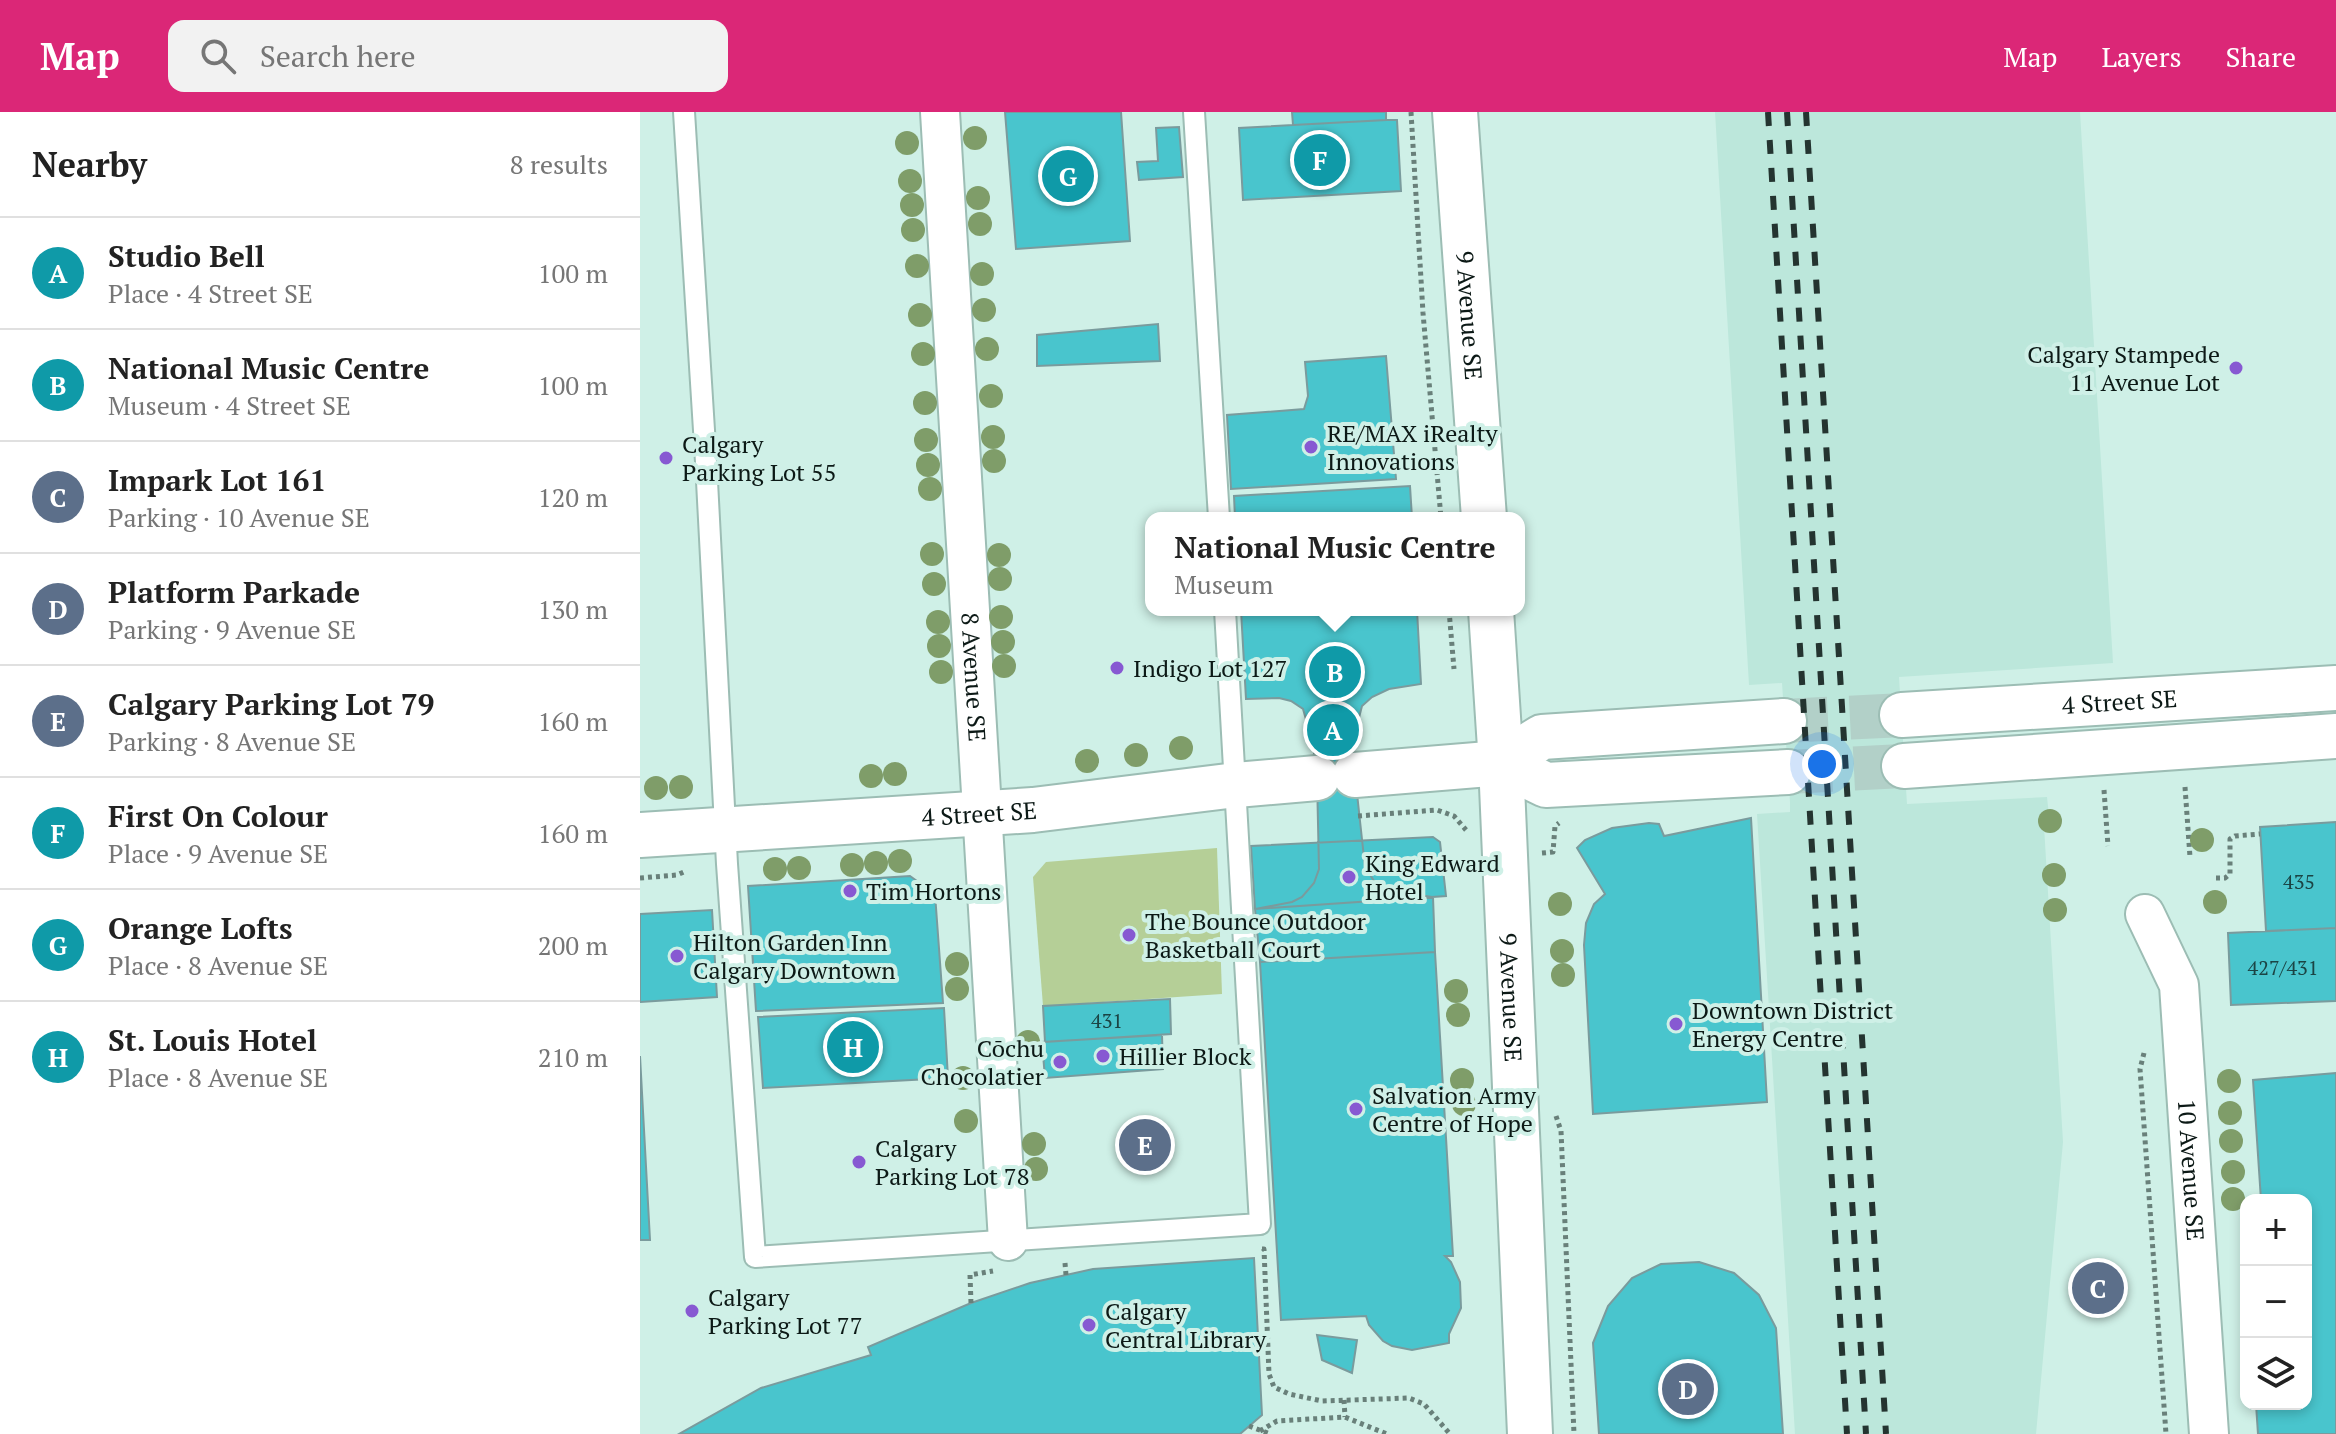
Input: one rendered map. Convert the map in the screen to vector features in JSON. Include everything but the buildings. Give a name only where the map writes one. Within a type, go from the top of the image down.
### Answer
[{"type":"main road","name":"9 Avenue SE","points":[[1455,112],[1484,512]]},
{"type":"main road","name":"9 Avenue SE","points":[[1491,616],[1501,763],[1530,1434]]},
{"type":"main road","name":"4 Street SE","points":[[1902,715],[2336,688]]},
{"type":"main road","name":"4 Street SE","points":[[640,835],[1033,810],[1236,785],[1343,790],[1456,766],[1501,763],[1542,737],[1784,721]]},
{"type":"main road","name":"4 Street SE","points":[[1904,766],[2336,736]]},
{"type":"main road","name":"4 Street SE","points":[[1501,763],[1546,785],[1788,772]]},
{"type":"street","name":"8 Avenue SE","points":[[940,112],[982,814],[1002,1256]]},
{"type":"street","name":"10 Avenue SE","points":[[2145,914],[2179,985],[2209,1434]]},
{"type":"lane","points":[[684,112],[725,830],[755,1257],[1002,1256],[1260,1224],[1225,616]]},
{"type":"lane","points":[[1194,112],[1219,512]]},
{"type":"path","points":[[1411,112],[1423,313],[1440,512]]},
{"type":"path","points":[[1450,616],[1455,679]]},
{"type":"path","points":[[1454,816],[1456,766]]},
{"type":"path","points":[[2103,781],[2108,846]]},
{"type":"path","points":[[2185,787],[2190,857]]},
{"type":"path","points":[[1343,790],[1437,810],[1454,816],[1467,832]]},
{"type":"path","points":[[2216,878],[2225,878],[2230,874],[2230,839],[2260,834]]},
{"type":"path","points":[[2144,1053],[2140,1069],[2166,1434]]},
{"type":"path","points":[[1561,1131],[1574,1434]]},
{"type":"path","points":[[1249,1250],[1264,1249],[1269,1374],[1274,1387],[1289,1394],[1322,1401],[1409,1398],[1424,1404],[1450,1434]]},
{"type":"path","points":[[971,1303],[970,1275],[1002,1256]]},
{"type":"path","points":[[1050,1264],[1065,1263],[1066,1275]]},
{"type":"path","points":[[1344,1400],[1345,1417]]},
{"type":"path","points":[[1260,1431],[1277,1421],[1345,1417],[1387,1434]]},
{"type":"path","points":[[1249,1426],[1270,1434]]},
{"type":"shaded area","points":[[1715,112],[2080,112],[2113,663],[1899,677],[1907,804],[2047,797],[2050,825],[2044,826],[2063,1142],[2036,1434],[1795,1434],[1757,814],[1790,812],[1790,802],[1782,683],[1749,685]]},
{"type":"green space","name":"The Bounce Outdoor Basketball Court","points":[[1217,848],[1222,994],[1043,1006],[1033,877],[1046,862]]},
{"type":"tunnel","points":[[1784,721],[1902,715]]},
{"type":"tunnel","points":[[1788,772],[1904,766]]},
{"type":"railway","points":[[1768,112],[1847,1434]]},
{"type":"railway","points":[[1787,112],[1866,1434]]},
{"type":"railway","points":[[1806,112],[1886,1434]]},
{"type":"place","name":"First On Colour","points":[[1320,160]]},
{"type":"place","name":"Orange Lofts","points":[[1068,176]]},
{"type":"place","name":"Calgary Stampede 11 Avenue Lot","points":[[2236,368]]},
{"type":"place","name":"RE/MAX iRealty Innovations","points":[[1311,447]]},
{"type":"place","name":"Calgary Parking Lot 55","points":[[666,458]]},
{"type":"place","name":"Indigo Lot 127","points":[[1117,668]]},
{"type":"place","name":"National Music Centre","points":[[1335,672]]},
{"type":"place","name":"Studio Bell","points":[[1333,730]]},
{"type":"place","name":"King Edward Hotel","points":[[1349,877]]},
{"type":"place","name":"Tim Hortons","points":[[850,891]]},
{"type":"place","name":"The Bounce Outdoor Basketball Court","points":[[1129,935]]},
{"type":"place","name":"Hilton Garden Inn Calgary Downtown","points":[[677,956]]},
{"type":"place","name":"Downtown District Energy Centre","points":[[1676,1024]]},
{"type":"place","name":"St. Louis Hotel","points":[[853,1047]]},
{"type":"place","name":"Hillier Block","points":[[1103,1056]]},
{"type":"place","name":"Cōchu Chocolatier","points":[[1060,1062]]},
{"type":"place","name":"Salvation Army Centre of Hope","points":[[1356,1109]]},
{"type":"place","name":"Calgary Parking Lot 79","points":[[1145,1145]]},
{"type":"place","name":"Calgary Parking Lot 78","points":[[859,1162]]},
{"type":"place","name":"Impark Lot 161","points":[[2098,1288]]},
{"type":"place","name":"Calgary Parking Lot 77","points":[[692,1311]]},
{"type":"place","name":"Calgary Central Library","points":[[1089,1325]]},
{"type":"place","name":"Platform Parkade","points":[[1688,1389]]}]
